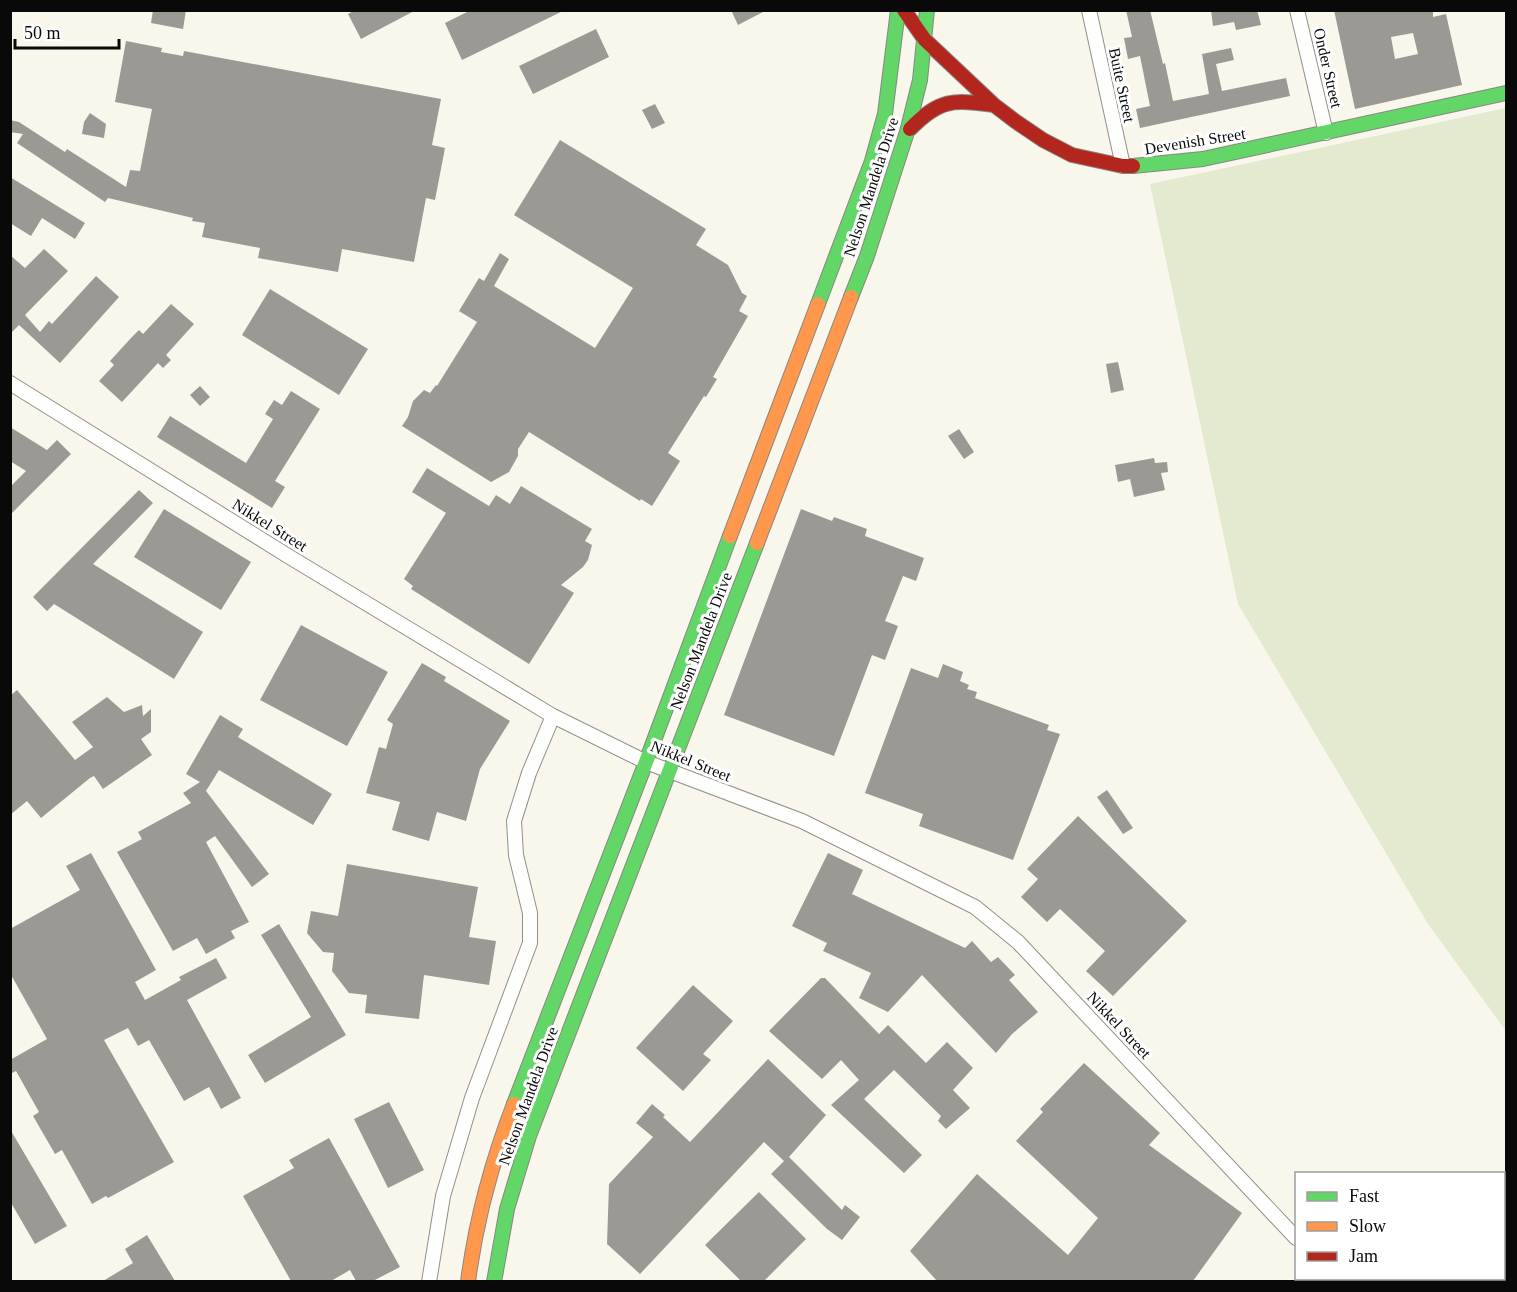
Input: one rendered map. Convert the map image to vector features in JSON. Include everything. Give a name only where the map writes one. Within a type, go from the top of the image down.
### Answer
[{"type":"main road","name":"Nelson Mandela Drive","points":[[468,1281],[480,1207],[504,1131],[864,183],[882,127],[891,80],[898,10]]},
{"type":"main road","name":"Devenish Street","points":[[904,10],[925,40],[994,105],[1043,140],[1072,155],[1122,166],[1145,166],[1203,159],[1506,93]]},
{"type":"main road","name":"Nelson Mandela Drive","points":[[494,1281],[507,1209],[529,1136],[825,366],[883,206],[907,132],[920,80],[927,10]]},
{"type":"main road","points":[[907,132],[928,110],[943,102],[957,101],[994,105]]},
{"type":"street","name":"Buite Street","points":[[1089,10],[1122,166]]},
{"type":"street","name":"Onder Street","points":[[1297,10],[1326,133]]},
{"type":"street","name":"Nikkel Street","points":[[10,383],[288,556],[554,716],[646,762],[802,821],[975,907],[1018,942],[1295,1237]]},
{"type":"street","points":[[429,1281],[443,1196],[468,1109],[530,943],[531,913],[516,855],[514,821],[530,773],[554,716]]},
{"type":"green space","points":[[1506,108],[1506,1031],[1428,924],[1238,604],[1150,184]]},
{"type":"building","points":[[153,10],[186,10],[183,29],[151,23]]},
{"type":"building","points":[[355,10],[416,10],[361,39],[348,14]]},
{"type":"building","points":[[471,10],[565,10],[462,60],[445,23]]},
{"type":"building","points":[[731,10],[767,10],[738,25]]},
{"type":"building","points":[[1126,10],[1150,10],[1173,101],[1209,94],[1202,54],[1231,48],[1234,60],[1216,64],[1222,91],[1286,78],[1290,96],[1140,128],[1136,109],[1150,106],[1140,56],[1128,59],[1124,38],[1132,37]]},
{"type":"building","points":[[1211,10],[1257,10],[1261,25],[1236,30],[1234,22],[1213,26]]},
{"type":"building","points":[[1334,10],[1433,10],[1433,17],[1446,14],[1462,85],[1355,109]],"holes":[[[1413,33],[1418,54],[1395,59],[1391,37]]]},
{"type":"building","points":[[596,29],[609,57],[533,94],[519,66]]},
{"type":"building","points":[[126,41],[162,48],[161,52],[183,56],[184,51],[441,99],[432,145],[445,148],[435,200],[426,198],[414,262],[342,249],[338,272],[258,258],[260,248],[202,237],[205,223],[192,221],[193,218],[108,198],[105,202],[17,143],[23,134],[10,132],[10,120],[19,122],[65,152],[67,149],[126,187],[130,170],[140,171],[152,109],[115,102]]},
{"type":"building","points":[[655,104],[665,123],[652,129],[642,110]]},
{"type":"building","points":[[90,113],[106,124],[104,138],[82,134],[84,122]]},
{"type":"building","points":[[560,140],[706,229],[696,245],[728,265],[742,293],[747,296],[739,311],[748,316],[713,377],[717,379],[668,453],[680,461],[652,506],[641,499],[640,501],[529,432],[518,449],[518,456],[509,472],[491,482],[402,426],[408,417],[413,401],[424,390],[430,393],[437,386],[477,322],[459,311],[479,278],[484,281],[500,253],[509,259],[494,286],[595,348],[633,288],[514,215]]},
{"type":"building","points":[[10,177],[85,223],[75,239],[42,218],[31,236],[10,223]]},
{"type":"building","points":[[44,249],[68,271],[25,315],[40,332],[49,321],[52,324],[96,276],[119,297],[60,363],[19,325],[10,334],[10,255],[25,268]]},
{"type":"building","points":[[270,289],[368,349],[339,395],[242,335]]},
{"type":"building","points":[[171,304],[194,324],[166,355],[171,360],[163,368],[158,363],[122,402],[99,381],[114,365],[110,361],[131,338],[139,330],[143,334]]},
{"type":"building","points":[[1118,362],[1124,390],[1111,393],[1106,364]]},
{"type":"building","points":[[200,386],[210,397],[200,406],[190,395]]},
{"type":"building","points":[[291,391],[320,409],[275,481],[285,487],[272,508],[157,437],[170,416],[246,463],[273,419],[265,414],[274,400],[282,405]]},
{"type":"building","points":[[10,427],[47,450],[57,440],[71,454],[10,515],[10,487],[26,471],[10,461]]},
{"type":"building","points":[[959,429],[974,452],[964,459],[948,436]]},
{"type":"building","points":[[1154,458],[1155,463],[1167,462],[1168,472],[1161,473],[1165,490],[1134,497],[1130,479],[1118,482],[1115,465]]},
{"type":"building","points":[[427,468],[489,506],[496,495],[510,504],[521,486],[592,529],[585,541],[592,545],[588,560],[561,585],[574,593],[529,664],[411,589],[413,586],[404,579],[446,513],[412,492]]},
{"type":"building","points":[[139,490],[153,503],[93,564],[203,632],[174,679],[54,604],[47,611],[33,597]]},
{"type":"building","points":[[164,509],[251,562],[221,610],[134,557]]},
{"type":"building","points":[[801,509],[832,521],[834,517],[867,529],[865,536],[924,558],[916,581],[903,576],[885,621],[898,626],[885,660],[872,655],[834,756],[724,715]]},
{"type":"building","points":[[301,625],[388,672],[347,746],[260,700]]},
{"type":"building","points":[[422,663],[446,677],[444,681],[510,721],[480,769],[466,821],[437,812],[429,841],[392,830],[400,802],[366,793],[379,747],[386,749],[393,724],[387,720]]},
{"type":"building","points":[[943,664],[963,672],[960,681],[969,685],[967,689],[977,692],[975,698],[1049,725],[1047,730],[1060,734],[1013,860],[919,826],[923,814],[865,793],[911,668],[938,678]]},
{"type":"building","points":[[17,690],[75,760],[93,747],[72,722],[107,697],[124,712],[142,705],[143,716],[151,709],[151,732],[141,739],[152,755],[103,789],[94,776],[90,778],[41,818],[27,801],[10,815],[10,696]]},
{"type":"building","points":[[220,715],[243,729],[238,737],[332,794],[313,825],[219,770],[206,791],[269,874],[252,887],[215,836],[206,842],[249,922],[231,931],[235,938],[206,954],[197,938],[173,951],[117,852],[142,839],[138,832],[191,803],[183,793],[200,782],[186,774]]},
{"type":"building","points":[[1107,790],[1133,828],[1123,834],[1097,797]]},
{"type":"building","points":[[1078,816],[1187,921],[1113,996],[1086,971],[1105,951],[1060,909],[1047,922],[1021,897],[1038,879],[1027,869]]},
{"type":"building","points":[[91,853],[156,970],[135,982],[145,1000],[181,980],[179,977],[216,958],[227,978],[187,1000],[241,1098],[221,1109],[209,1087],[184,1101],[149,1040],[138,1046],[128,1028],[104,1040],[174,1162],[108,1198],[106,1196],[92,1204],[62,1150],[55,1154],[33,1116],[39,1112],[16,1071],[10,1074],[10,1060],[47,1039],[10,973],[10,929],[80,890],[66,866]]},
{"type":"building","points":[[828,853],[863,870],[852,894],[965,948],[972,941],[991,962],[998,957],[1015,975],[1009,980],[1038,1012],[1012,1034],[996,1053],[922,975],[888,1012],[859,998],[871,973],[823,951],[827,943],[792,926]]},
{"type":"building","points":[[347,864],[478,887],[469,937],[496,941],[489,985],[424,975],[419,1019],[365,1013],[367,995],[349,993],[332,971],[334,953],[323,952],[307,933],[311,911],[338,916]]},
{"type":"building","points":[[279,924],[346,1035],[265,1083],[248,1055],[311,1017],[261,935]]},
{"type":"building","points":[[821,978],[825,978],[879,1034],[888,1025],[926,1063],[947,1042],[973,1068],[953,1090],[970,1108],[946,1129],[938,1121],[941,1116],[894,1070],[864,1099],[922,1155],[904,1173],[831,1105],[859,1080],[841,1060],[822,1079],[769,1031]]},
{"type":"building","points":[[693,985],[733,1021],[703,1054],[711,1060],[683,1091],[636,1048]]},
{"type":"building","points":[[768,1059],[826,1115],[789,1157],[842,1210],[845,1205],[860,1217],[842,1240],[827,1229],[771,1174],[784,1161],[764,1142],[640,1274],[607,1244],[609,1184],[653,1137],[636,1123],[652,1104],[690,1142]]},
{"type":"building","points":[[1084,1063],[1160,1133],[1149,1145],[1242,1213],[1193,1281],[937,1281],[910,1251],[977,1174],[1068,1255],[1098,1218],[1016,1141],[1043,1112],[1040,1109]]},
{"type":"building","points":[[389,1102],[424,1170],[388,1188],[354,1119]]},
{"type":"building","points":[[10,1129],[67,1226],[35,1244],[10,1201]]},
{"type":"building","points":[[329,1138],[400,1267],[373,1281],[356,1281],[350,1270],[331,1281],[291,1281],[243,1196],[294,1168],[289,1160]]},
{"type":"building","points":[[759,1192],[806,1239],[764,1281],[741,1281],[705,1245]]},
{"type":"building","points":[[147,1235],[175,1281],[103,1281],[133,1263],[125,1249]]},
{"type":"traffic: fast","points":[[818,304],[872,161],[885,114],[898,10]]},
{"type":"traffic: fast","points":[[851,297],[867,256],[907,132],[920,80],[927,10]]},
{"type":"traffic: fast","points":[[1133,166],[1203,159],[1506,93]]},
{"type":"traffic: fast","points":[[514,1104],[646,762],[730,536]]},
{"type":"traffic: fast","points":[[494,1282],[507,1209],[529,1136],[757,543]]},
{"type":"traffic: slow","points":[[757,543],[851,297]]},
{"type":"traffic: slow","points":[[730,536],[818,304]]},
{"type":"traffic: slow","points":[[468,1282],[485,1192],[514,1104]]},
{"type":"traffic: jam","points":[[904,10],[925,40],[994,105],[1015,121],[1043,140],[1072,155],[1133,166]]},
{"type":"traffic: jam","points":[[910,129],[939,106],[957,102],[994,105]]}]
